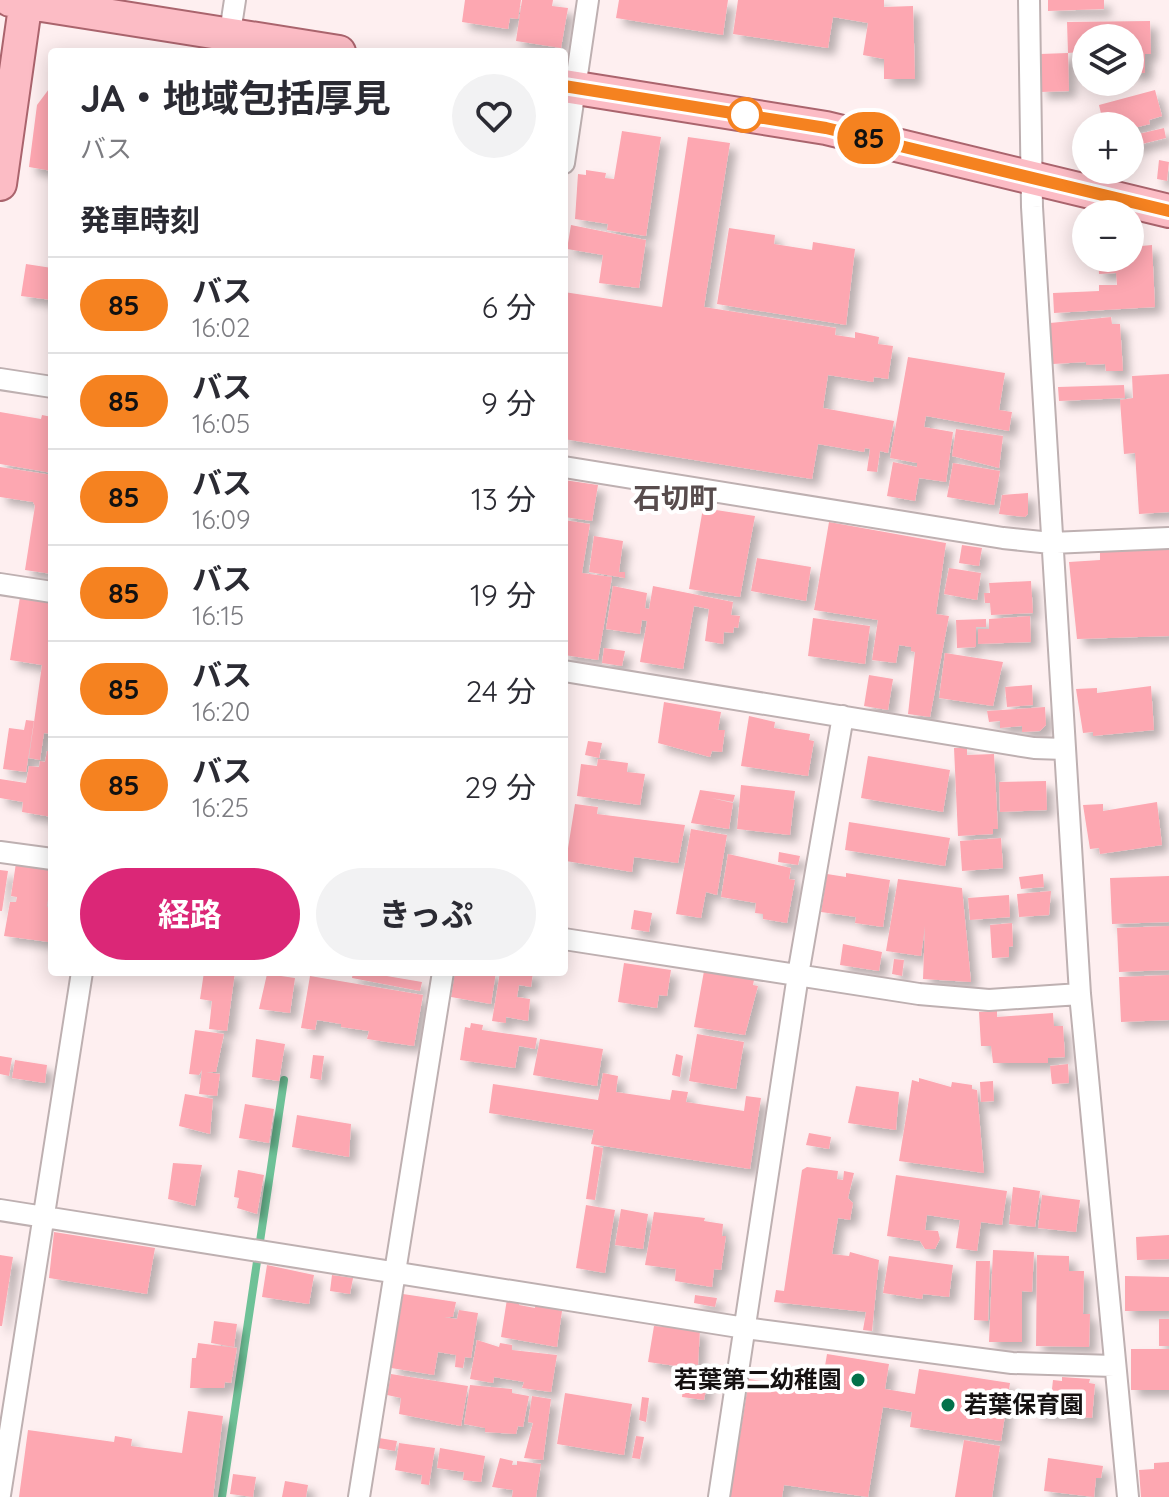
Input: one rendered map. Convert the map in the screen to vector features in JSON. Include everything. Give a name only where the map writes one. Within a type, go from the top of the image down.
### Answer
[{"type":"main road","points":[[0,184],[20,1],[228,44],[284,48]]},
{"type":"main road","points":[[570,87],[826,128],[1031,175],[1169,211]]},
{"type":"street","points":[[228,44],[235,0]]},
{"type":"street","points":[[568,112],[570,87],[588,0]]},
{"type":"street","points":[[1029,0],[1031,175],[1080,994],[1128,1497]]},
{"type":"street","points":[[0,379],[48,386]]},
{"type":"street","points":[[568,468],[1051,543],[1169,538]]},
{"type":"street","points":[[0,584],[48,591]]},
{"type":"street","points":[[568,672],[1034,748],[1065,749]]},
{"type":"street","points":[[719,1497],[798,975],[843,716]]},
{"type":"street","points":[[0,852],[48,858]]},
{"type":"street","points":[[568,940],[919,994],[989,1000],[1080,994]]},
{"type":"street","points":[[0,1495],[81,976]]},
{"type":"street","points":[[359,1497],[442,976]]},
{"type":"street","points":[[0,1210],[745,1328],[1012,1363],[1114,1366]]},
{"type":"building","points":[[465,0],[521,0],[518,19],[510,18],[508,29],[462,22]]},
{"type":"building","points":[[522,0],[553,0],[552,6],[568,8],[561,48],[516,41]]},
{"type":"building","points":[[619,0],[728,0],[723,35],[616,18]]},
{"type":"building","points":[[738,0],[884,0],[884,7],[913,6],[915,79],[884,79],[884,59],[863,55],[868,23],[833,17],[828,48],[733,34]]},
{"type":"building","points":[[1048,0],[1104,0],[1104,9],[1048,11]]},
{"type":"building","points":[[1150,21],[1151,54],[1145,54],[1145,73],[1144,24],[1072,24],[1072,53],[1068,53],[1067,22]]},
{"type":"building","points":[[1068,53],[1069,91],[1040,92],[1040,54]]},
{"type":"building","points":[[48,90],[48,170],[29,167],[37,105]]},
{"type":"building","points":[[1155,90],[1162,116],[1149,120],[1150,124],[1144,126],[1144,112],[1101,112],[1099,105],[1144,96],[1144,93]]},
{"type":"building","points":[[1164,128],[1166,138],[1144,144],[1144,133]]},
{"type":"building","points":[[622,131],[661,137],[646,236],[607,230],[608,224],[575,219],[578,174],[586,175],[586,170],[606,173],[605,178],[614,179]]},
{"type":"building","points":[[688,137],[730,143],[704,307],[836,328],[835,335],[855,338],[855,332],[879,337],[878,344],[893,346],[888,379],[874,377],[873,382],[828,375],[823,408],[894,421],[888,453],[880,451],[877,472],[867,471],[870,449],[865,448],[864,452],[818,444],[812,479],[568,440],[568,293],[662,307]]},
{"type":"building","points":[[1159,160],[1169,162],[1167,181],[1157,179]]},
{"type":"building","points":[[571,225],[646,240],[639,288],[599,283],[603,255],[568,249]]},
{"type":"building","points":[[729,228],[775,235],[774,244],[812,250],[813,242],[855,249],[846,325],[717,304]]},
{"type":"building","points":[[1152,245],[1155,307],[1054,313],[1053,293],[1099,291],[1099,285],[1117,285],[1116,273],[1099,272],[1144,272],[1144,246]]},
{"type":"building","points":[[26,264],[48,267],[48,299],[21,296]]},
{"type":"building","points":[[1111,317],[1112,324],[1120,324],[1123,371],[1106,371],[1105,364],[1086,365],[1086,362],[1053,364],[1050,323]]},
{"type":"building","points":[[908,357],[1005,373],[999,410],[1012,412],[1009,431],[926,416],[924,427],[953,432],[946,482],[919,478],[915,501],[887,496],[893,462],[917,467],[917,463],[890,458]]},
{"type":"building","points":[[1169,374],[1169,512],[1139,514],[1135,453],[1124,454],[1120,400],[1133,398],[1132,376]]},
{"type":"building","points":[[1124,385],[1125,398],[1059,401],[1058,387]]},
{"type":"building","points":[[0,412],[41,419],[42,415],[48,416],[48,472],[0,464]]},
{"type":"building","points":[[956,429],[1003,436],[999,468],[952,456]]},
{"type":"building","points":[[953,463],[1000,471],[994,505],[947,497]]},
{"type":"building","points":[[0,467],[48,474],[48,573],[25,570],[35,506],[33,502],[0,497]]},
{"type":"building","points":[[568,481],[598,485],[592,521],[568,518]]},
{"type":"building","points":[[1028,493],[1028,514],[1025,517],[999,514],[1002,495]]},
{"type":"building","points":[[703,508],[755,516],[740,597],[689,589]]},
{"type":"building","points":[[568,521],[590,524],[582,573],[612,577],[598,660],[568,656]]},
{"type":"building","points":[[829,522],[946,543],[936,614],[949,616],[930,717],[908,714],[915,652],[911,651],[911,647],[899,645],[896,663],[872,660],[878,620],[814,610]]},
{"type":"building","points":[[594,536],[623,541],[619,572],[625,572],[625,578],[589,572]]},
{"type":"building","points":[[962,545],[982,548],[979,566],[959,563]]},
{"type":"building","points":[[1169,545],[1169,636],[1077,639],[1069,562],[1100,560],[1100,550]]},
{"type":"building","points":[[757,558],[811,567],[806,601],[751,591]]},
{"type":"building","points":[[949,568],[981,573],[977,600],[944,594]]},
{"type":"building","points":[[1031,581],[1033,613],[991,615],[990,603],[985,603],[984,593],[990,593],[989,583]]},
{"type":"building","points":[[613,586],[647,593],[645,608],[649,609],[653,586],[733,602],[731,615],[740,616],[738,628],[734,627],[733,633],[724,632],[723,644],[705,641],[709,609],[694,606],[683,669],[640,662],[647,621],[642,620],[640,634],[606,629]]},
{"type":"building","points":[[20,597],[48,600],[48,734],[44,733],[40,760],[29,758],[42,665],[10,660]]},
{"type":"building","points":[[1030,616],[1031,642],[978,644],[978,629],[989,629],[989,619]]},
{"type":"building","points":[[813,618],[870,626],[865,664],[808,656]]},
{"type":"building","points":[[986,619],[986,627],[976,627],[976,647],[957,648],[956,620]]},
{"type":"building","points":[[604,648],[625,651],[622,666],[602,663]]},
{"type":"building","points":[[945,653],[1003,662],[993,706],[939,698]]},
{"type":"building","points":[[869,675],[893,679],[888,710],[864,706]]},
{"type":"building","points":[[1032,685],[1033,705],[1007,707],[1005,687]]},
{"type":"building","points":[[1151,686],[1154,730],[1093,736],[1093,732],[1083,733],[1076,689],[1097,688],[1097,693]]},
{"type":"building","points":[[664,702],[721,712],[718,730],[725,730],[722,752],[712,751],[710,757],[658,743]]},
{"type":"building","points":[[1045,707],[1046,725],[1040,731],[1022,732],[1022,726],[1000,728],[1000,721],[989,722],[987,711]]},
{"type":"building","points":[[749,716],[775,722],[774,728],[810,734],[809,740],[814,741],[808,776],[741,766]]},
{"type":"building","points":[[26,720],[34,721],[26,772],[3,769],[9,728],[24,730]]},
{"type":"building","points":[[588,741],[602,743],[599,758],[585,755]]},
{"type":"building","points":[[954,748],[967,748],[967,755],[994,754],[998,829],[993,829],[993,834],[958,836]]},
{"type":"building","points":[[48,751],[48,816],[22,812],[23,802],[0,798],[0,779],[26,783],[29,766],[39,767],[40,761],[45,762]]},
{"type":"building","points":[[868,756],[950,770],[943,812],[861,798]]},
{"type":"building","points":[[598,759],[628,763],[627,772],[645,774],[640,805],[577,796],[581,764],[597,766]]},
{"type":"building","points":[[1046,781],[1047,810],[1000,812],[999,782]]},
{"type":"building","points":[[741,785],[795,791],[790,835],[737,829]]},
{"type":"building","points":[[700,790],[735,795],[733,802],[711,798],[733,803],[729,829],[691,823]]},
{"type":"building","points":[[1157,802],[1162,845],[1100,854],[1099,848],[1090,849],[1083,805],[1103,804],[1103,811]]},
{"type":"building","points":[[575,804],[598,807],[597,814],[685,825],[678,863],[634,857],[632,872],[568,861]]},
{"type":"building","points":[[849,822],[950,838],[945,866],[845,850]]},
{"type":"building","points":[[691,829],[727,835],[717,895],[706,892],[701,918],[676,914]]},
{"type":"building","points":[[1001,838],[1003,868],[962,871],[960,841]]},
{"type":"building","points":[[779,852],[800,856],[798,865],[778,862]]},
{"type":"building","points":[[728,854],[791,868],[789,879],[795,880],[787,923],[763,919],[763,914],[755,913],[756,903],[721,897]]},
{"type":"building","points":[[16,863],[48,868],[48,942],[4,936],[10,902],[16,902],[17,897],[11,896]]},
{"type":"building","points":[[0,870],[8,871],[2,911],[0,911]]},
{"type":"building","points":[[846,873],[890,880],[883,927],[855,923],[856,917],[821,912],[827,874],[846,877]]},
{"type":"building","points":[[1043,874],[1044,887],[1021,889],[1019,877]]},
{"type":"building","points":[[1169,876],[1169,922],[1112,924],[1110,878]]},
{"type":"building","points":[[898,879],[962,888],[971,982],[923,979],[925,926],[921,956],[886,951]]},
{"type":"building","points":[[1051,891],[1049,915],[1019,917],[1017,894]]},
{"type":"building","points":[[1009,895],[1010,917],[970,920],[968,898]]},
{"type":"building","points":[[634,910],[652,913],[649,932],[631,929]]},
{"type":"building","points":[[1012,923],[1013,946],[1009,947],[1009,957],[992,958],[990,925]]},
{"type":"building","points":[[1169,926],[1169,970],[1119,972],[1117,928]]},
{"type":"building","points":[[843,944],[882,952],[879,971],[840,965]]},
{"type":"building","points":[[894,959],[904,960],[902,976],[892,974]]},
{"type":"building","points":[[624,963],[671,970],[667,996],[659,995],[657,1008],[618,1002]]},
{"type":"building","points":[[704,971],[754,980],[753,985],[758,986],[745,1035],[694,1027]]},
{"type":"building","points":[[1169,975],[1169,1020],[1121,1022],[1119,977]]},
{"type":"building","points":[[203,976],[234,976],[227,1031],[209,1029],[212,1001],[200,999]]},
{"type":"building","points":[[267,976],[295,978],[290,1013],[259,1009]]},
{"type":"building","points":[[310,976],[423,995],[414,1046],[367,1039],[369,1031],[317,1020],[315,1030],[301,1028]]},
{"type":"building","points":[[387,976],[422,982],[420,991],[352,978]]},
{"type":"building","points":[[454,976],[495,976],[491,1004],[451,997]]},
{"type":"building","points":[[499,976],[532,976],[531,987],[519,985],[517,997],[530,999],[528,1021],[506,1017],[506,1023],[492,1021]]},
{"type":"building","points":[[997,1011],[997,1017],[1053,1013],[1054,1026],[1063,1026],[1065,1057],[1048,1058],[1048,1063],[993,1063],[991,1046],[981,1046],[979,1012]]},
{"type":"building","points":[[471,1023],[483,1025],[482,1030],[537,1038],[535,1049],[519,1046],[515,1068],[460,1060],[465,1027],[470,1028]]},
{"type":"building","points":[[195,1030],[224,1034],[216,1072],[206,1072],[220,1074],[217,1096],[199,1094],[202,1070],[199,1075],[189,1074]]},
{"type":"building","points":[[697,1034],[744,1042],[736,1089],[689,1081]]},
{"type":"building","points":[[256,1039],[285,1044],[279,1081],[252,1077]]},
{"type":"building","points":[[540,1039],[603,1049],[597,1086],[533,1075]]},
{"type":"building","points":[[676,1054],[683,1056],[680,1077],[672,1075]]},
{"type":"building","points":[[313,1055],[324,1056],[321,1080],[310,1078]]},
{"type":"building","points":[[0,1056],[12,1058],[9,1076],[0,1074]]},
{"type":"building","points":[[15,1060],[47,1065],[45,1083],[12,1078]]},
{"type":"building","points":[[1068,1064],[1069,1083],[1052,1084],[1050,1066]]},
{"type":"building","points":[[603,1073],[618,1076],[616,1092],[670,1100],[672,1090],[688,1092],[686,1102],[744,1111],[746,1096],[761,1098],[750,1169],[591,1144],[594,1130],[489,1113],[493,1084],[598,1100]]},
{"type":"building","points":[[919,1078],[951,1087],[952,1082],[972,1085],[972,1089],[977,1090],[984,1173],[899,1161],[912,1080],[919,1082]]},
{"type":"building","points":[[993,1081],[994,1101],[981,1102],[980,1082]]},
{"type":"building","points":[[856,1086],[899,1092],[896,1130],[848,1123]]},
{"type":"building","points":[[185,1094],[213,1099],[210,1134],[179,1126]]},
{"type":"building","points":[[245,1104],[274,1109],[269,1143],[239,1138]]},
{"type":"building","points":[[297,1115],[351,1124],[349,1157],[292,1147]]},
{"type":"building","points":[[809,1133],[831,1137],[829,1149],[806,1145]]},
{"type":"building","points":[[594,1146],[603,1148],[595,1200],[586,1199]]},
{"type":"building","points":[[173,1163],[202,1165],[195,1206],[168,1199]]},
{"type":"building","points":[[807,1167],[838,1171],[837,1179],[843,1180],[844,1171],[854,1173],[848,1198],[853,1203],[850,1220],[838,1218],[832,1254],[849,1256],[850,1252],[879,1260],[872,1331],[863,1330],[866,1312],[774,1302],[776,1290],[784,1291],[802,1170]]},
{"type":"building","points":[[238,1170],[264,1175],[257,1214],[237,1208],[239,1198],[234,1197]]},
{"type":"building","points":[[896,1175],[1007,1191],[1002,1225],[981,1222],[977,1251],[956,1248],[960,1220],[927,1215],[925,1230],[938,1231],[940,1239],[935,1249],[925,1249],[920,1241],[887,1236]]},
{"type":"building","points":[[1013,1187],[1040,1191],[1035,1227],[1009,1224]]},
{"type":"building","points":[[1042,1195],[1080,1200],[1076,1232],[1038,1228]]},
{"type":"building","points":[[586,1205],[615,1210],[605,1273],[576,1268]]},
{"type":"building","points":[[621,1209],[648,1214],[643,1249],[615,1245]]},
{"type":"building","points":[[654,1212],[705,1218],[704,1221],[723,1224],[722,1236],[726,1236],[721,1270],[714,1269],[712,1287],[675,1281],[676,1269],[645,1265]]},
{"type":"building","points":[[54,1232],[155,1248],[147,1294],[49,1278]]},
{"type":"building","points":[[1169,1235],[1169,1259],[1137,1260],[1136,1237]]},
{"type":"building","points":[[993,1250],[1034,1252],[1032,1292],[1022,1291],[1022,1342],[989,1342]]},
{"type":"building","points":[[0,1255],[13,1257],[2,1326],[0,1326]]},
{"type":"building","points":[[1037,1255],[1069,1256],[1069,1271],[1084,1271],[1083,1314],[1090,1314],[1089,1347],[1036,1346]]},
{"type":"building","points":[[889,1256],[953,1265],[949,1297],[923,1294],[922,1299],[883,1293]]},
{"type":"building","points":[[976,1261],[990,1261],[988,1321],[974,1320]]},
{"type":"building","points":[[267,1265],[314,1275],[309,1304],[262,1297]]},
{"type":"building","points":[[332,1275],[353,1278],[350,1294],[330,1291]]},
{"type":"building","points":[[1125,1276],[1169,1277],[1169,1311],[1125,1311]]},
{"type":"building","points":[[403,1294],[456,1302],[453,1317],[444,1317],[457,1319],[459,1310],[478,1313],[471,1358],[465,1357],[463,1368],[455,1367],[456,1355],[438,1352],[434,1375],[391,1368]]},
{"type":"building","points":[[695,1295],[717,1298],[715,1307],[694,1303]]},
{"type":"building","points":[[507,1299],[519,1301],[519,1305],[535,1308],[535,1304],[562,1311],[557,1347],[501,1337]]},
{"type":"building","points":[[1159,1319],[1169,1319],[1169,1346],[1159,1346]]},
{"type":"building","points":[[214,1321],[237,1324],[234,1347],[211,1343]]},
{"type":"building","points":[[654,1326],[700,1329],[698,1365],[690,1363],[690,1368],[648,1362]]},
{"type":"building","points":[[477,1340],[499,1347],[500,1343],[512,1345],[512,1350],[557,1355],[551,1392],[522,1388],[524,1382],[494,1377],[493,1383],[470,1379]]},
{"type":"building","points":[[198,1343],[237,1348],[231,1383],[225,1382],[224,1388],[190,1388],[192,1358],[196,1358]]},
{"type":"building","points":[[1131,1349],[1169,1349],[1169,1390],[1131,1390]]},
{"type":"building","points":[[827,1354],[889,1364],[885,1389],[915,1394],[919,1369],[1010,1383],[1001,1441],[910,1427],[912,1412],[883,1407],[868,1497],[784,1485],[782,1497],[730,1497],[749,1379],[821,1390]]},
{"type":"building","points":[[391,1374],[468,1386],[461,1426],[399,1414],[401,1398],[387,1395]]},
{"type":"building","points":[[690,1377],[708,1380],[704,1400],[682,1397],[684,1382],[689,1383]]},
{"type":"building","points":[[1062,1377],[1090,1379],[1089,1383],[1095,1384],[1092,1418],[1034,1413],[1036,1397],[1051,1398],[1053,1380],[1062,1381]]},
{"type":"building","points":[[470,1385],[512,1389],[512,1393],[529,1396],[523,1427],[518,1426],[516,1434],[485,1432],[485,1428],[464,1424]]},
{"type":"building","points":[[565,1393],[632,1404],[624,1455],[557,1444]]},
{"type":"building","points":[[532,1396],[551,1399],[543,1460],[524,1458],[533,1423],[528,1422]]},
{"type":"building","points":[[642,1397],[649,1398],[646,1422],[639,1420]]},
{"type":"building","points":[[188,1411],[223,1416],[213,1497],[19,1497],[28,1430],[114,1442],[115,1436],[132,1439],[131,1446],[182,1453]]},
{"type":"building","points":[[636,1436],[644,1437],[640,1459],[632,1458]]},
{"type":"building","points":[[379,1438],[397,1441],[395,1451],[378,1448]]},
{"type":"building","points":[[964,1440],[1000,1446],[992,1497],[955,1497]]},
{"type":"building","points":[[399,1443],[435,1448],[429,1485],[421,1484],[422,1475],[395,1470]]},
{"type":"building","points":[[440,1448],[485,1456],[481,1482],[463,1480],[464,1472],[437,1468]]},
{"type":"building","points":[[500,1458],[513,1461],[512,1465],[517,1465],[517,1461],[541,1464],[536,1497],[512,1497],[513,1490],[492,1487]]},
{"type":"building","points":[[1048,1458],[1103,1466],[1101,1478],[1096,1478],[1094,1497],[1044,1491]]},
{"type":"building","points":[[1169,1462],[1169,1497],[1141,1497],[1139,1470],[1154,1469],[1154,1463]]},
{"type":"building","points":[[233,1474],[256,1477],[253,1497],[230,1494]]},
{"type":"building","points":[[285,1481],[308,1485],[306,1497],[282,1497]]},
{"type":"waterway","points":[[222,1497],[284,1080]]},
{"type":"bus line","name":"85","points":[[568,87],[826,128],[1031,175],[1169,211]]},
{"type":"place","name":"若葉第二幼稚園","points":[[858,1380]]},
{"type":"place","name":"若葉保育園","points":[[948,1405]]},
{"type":"district","name":"石切町","points":[[675,498]]}]
